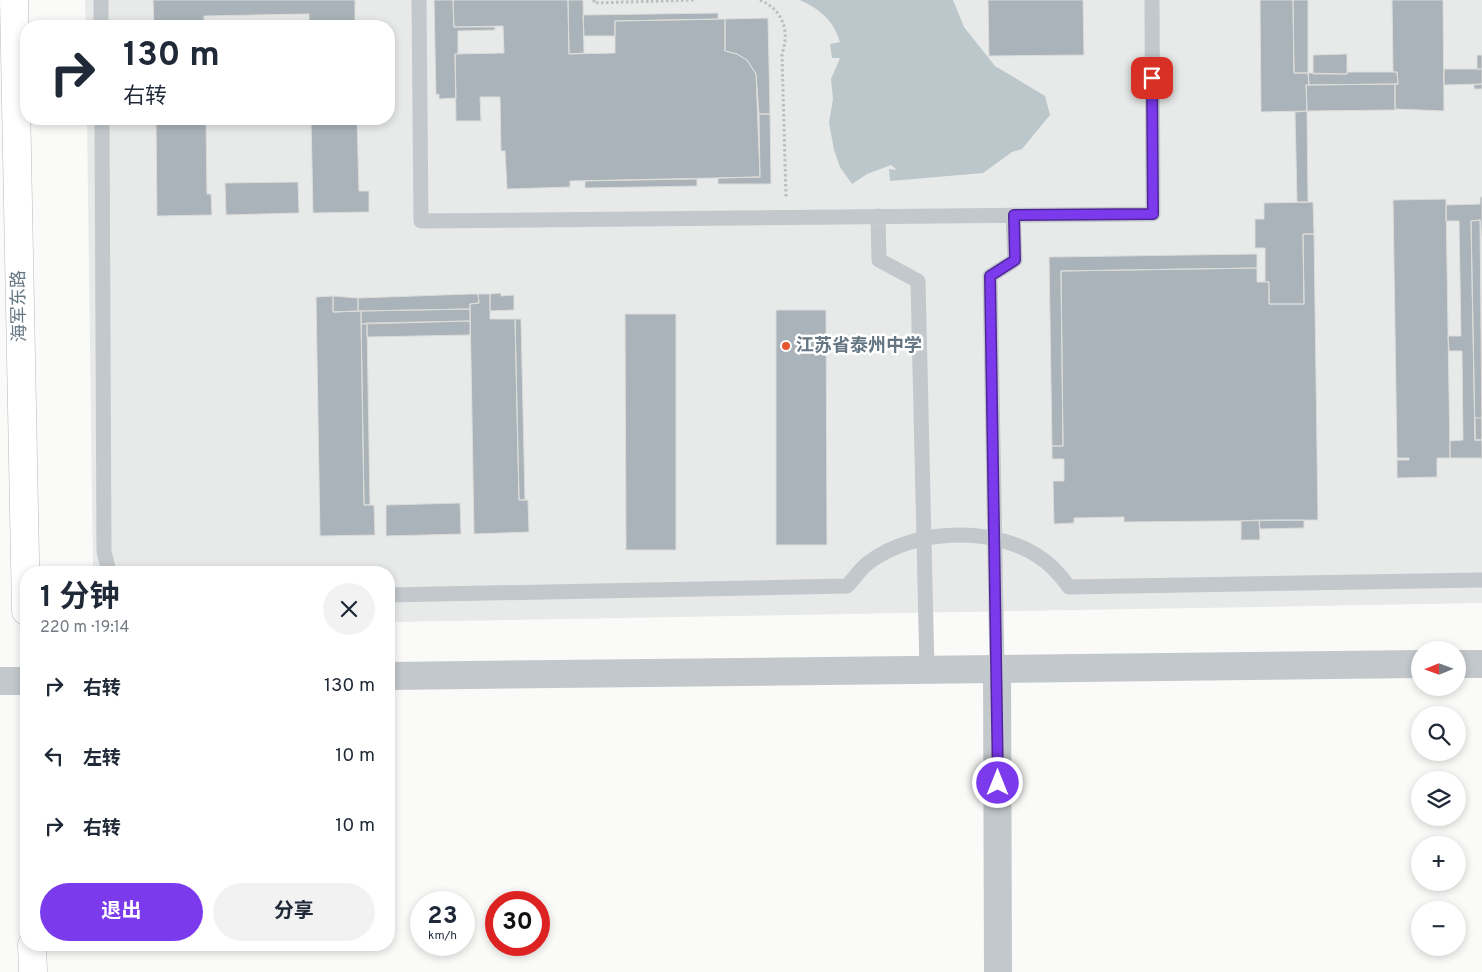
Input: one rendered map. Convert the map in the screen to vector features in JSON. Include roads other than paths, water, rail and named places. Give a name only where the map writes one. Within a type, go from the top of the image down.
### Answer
[{"type":"main road","name":"海军东路","points":[[14,0],[25,566]]},
{"type":"main road","points":[[32,951],[33,972]]},
{"type":"street","points":[[395,676],[1411,664]]},
{"type":"street","points":[[1466,664],[1482,664]]},
{"type":"street","points":[[997,669],[998,972]]},
{"type":"street","points":[[0,681],[20,681]]},
{"type":"lane","points":[[100,0],[101,20]]},
{"type":"lane","points":[[419,0],[421,221],[1153,214],[1152,0]]},
{"type":"lane","points":[[102,125],[104,551],[108,566]]},
{"type":"lane","points":[[997,669],[990,276],[1015,260],[1014,215]]},
{"type":"lane","points":[[878,216],[879,260],[918,281],[927,670]]},
{"type":"lane","points":[[395,595],[847,586],[868,564],[889,551],[924,539],[963,534],[995,539],[1032,553],[1051,566],[1069,587],[1482,580]]},
{"type":"place","name":"江苏省泰州中学","points":[[786,346]]}]
